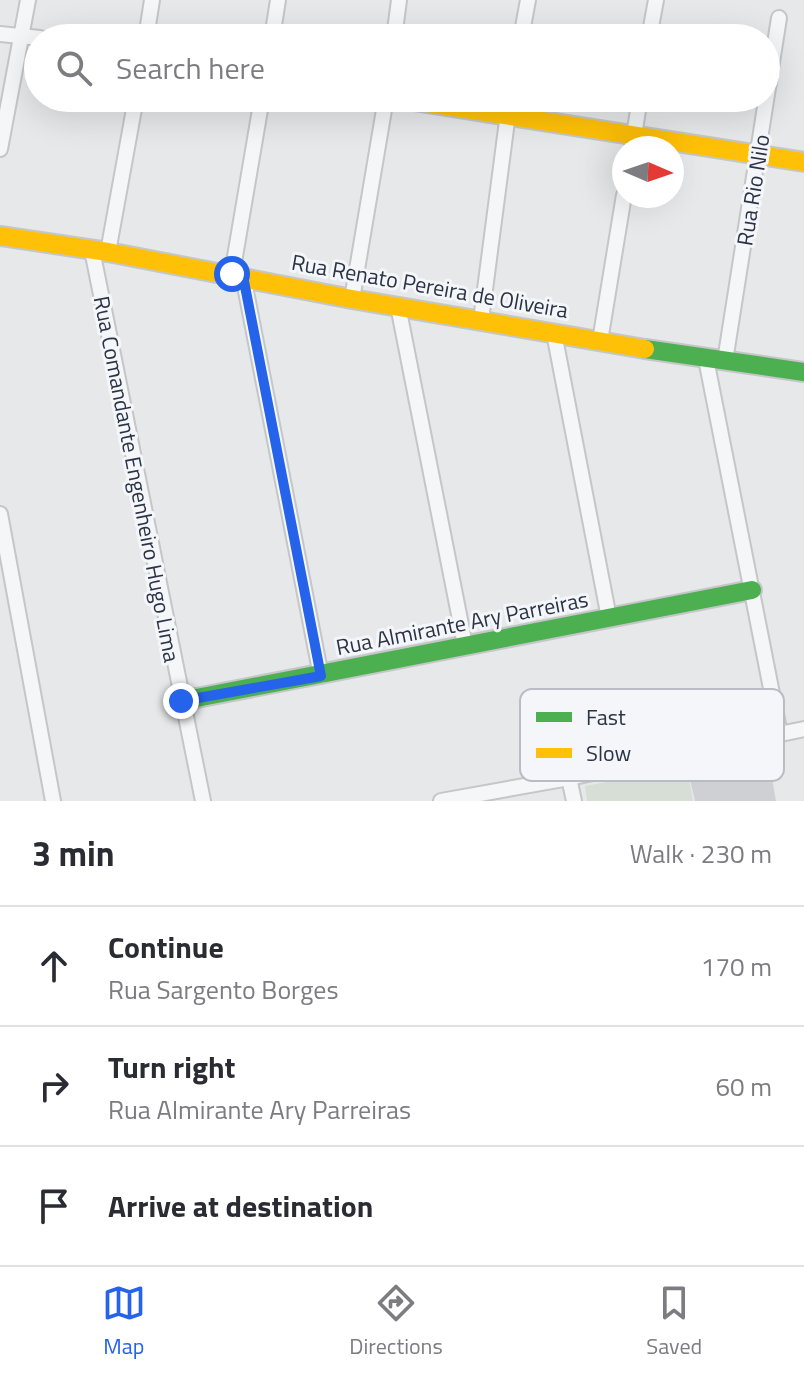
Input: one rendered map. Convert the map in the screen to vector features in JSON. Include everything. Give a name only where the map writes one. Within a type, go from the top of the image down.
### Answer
[{"type":"street","points":[[0,149],[28,0]]},
{"type":"street","points":[[148,24],[152,0]]},
{"type":"street","points":[[274,24],[278,0]]},
{"type":"street","points":[[396,24],[399,0]]},
{"type":"street","points":[[524,24],[528,0]]},
{"type":"street","points":[[652,24],[656,0]]},
{"type":"street","name":"Rua Rio Nilo","points":[[778,24],[779,18]]},
{"type":"street","points":[[0,34],[24,35]]},
{"type":"street","points":[[100,251],[133,112]]},
{"type":"street","points":[[260,112],[238,275],[321,676]]},
{"type":"street","points":[[352,299],[384,112]]},
{"type":"street","points":[[481,320],[508,112]]},
{"type":"street","points":[[527,112],[615,136]]},
{"type":"street","points":[[634,136],[638,112]]},
{"type":"street","name":"Rua Rio Nilo","points":[[725,361],[765,112]]},
{"type":"street","points":[[684,147],[804,162]]},
{"type":"street","points":[[600,341],[622,208]]},
{"type":"street","name":"Rua Renato Pereira de Oliveira","points":[[0,236],[238,275],[352,299],[706,359],[804,372]]},
{"type":"street","name":"Rua Comandante Engenheiro Hugo Lima","points":[[100,251],[181,701],[203,801]]},
{"type":"street","points":[[398,306],[465,645]]},
{"type":"street","points":[[554,333],[609,618]]},
{"type":"street","points":[[706,359],[771,689]]},
{"type":"street","points":[[0,514],[53,801]]},
{"type":"street","name":"Rua Almirante Ary Parreiras","points":[[181,701],[752,590]]},
{"type":"street","points":[[784,733],[804,729]]},
{"type":"street","points":[[441,801],[552,781]]},
{"type":"street","points":[[570,781],[574,801]]},
{"type":"shaded area","points":[[612,781],[689,781],[693,801],[587,801],[585,786]]},
{"type":"building","points":[[690,781],[772,781],[776,801],[695,801]]},
{"type":"traffic: fast","points":[[645,349],[804,372]]},
{"type":"traffic: fast","points":[[181,701],[752,590]]},
{"type":"traffic: slow","points":[[484,112],[804,162]]},
{"type":"traffic: slow","points":[[0,236],[108,252],[352,299],[645,349]]},
{"type":"route","points":[[181,701],[321,676],[243,276],[232,274]]}]
